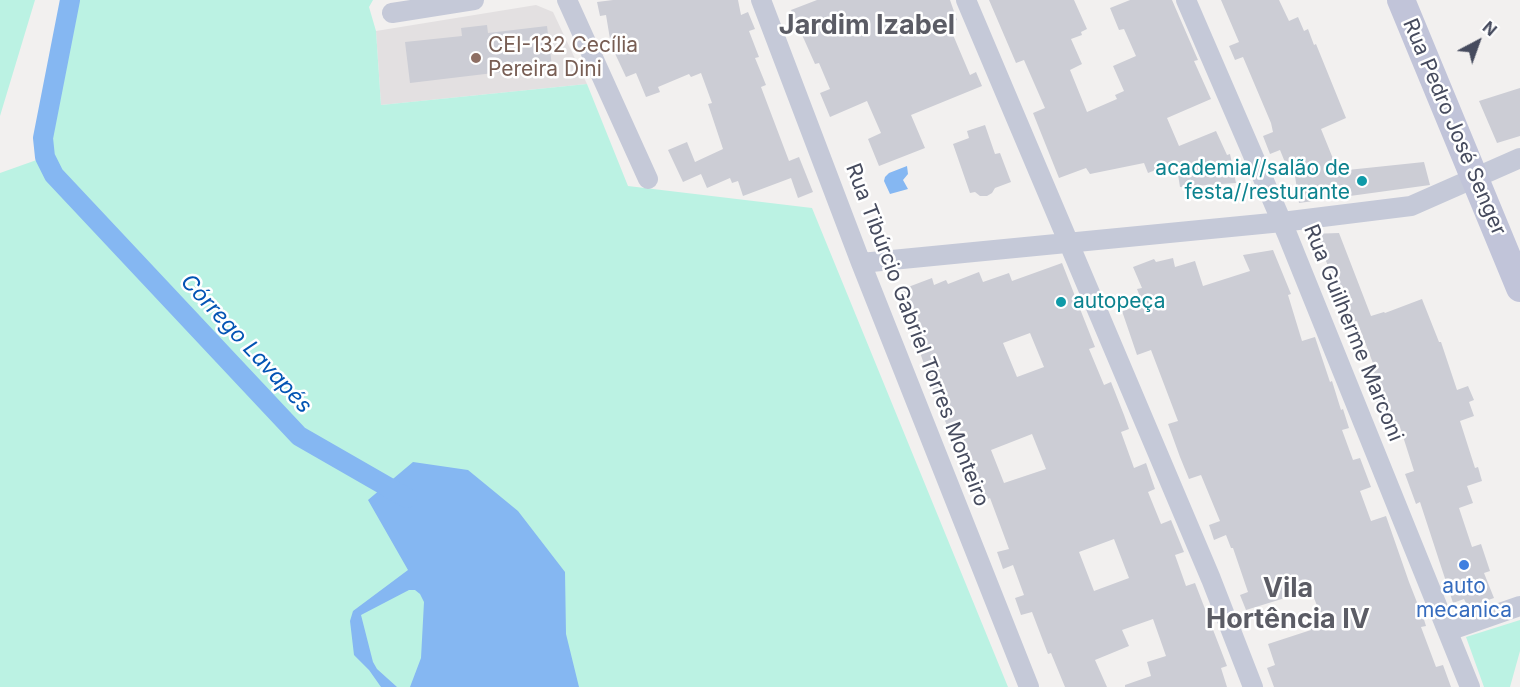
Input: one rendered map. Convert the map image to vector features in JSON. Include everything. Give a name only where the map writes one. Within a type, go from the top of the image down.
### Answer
[{"type":"main road","name":"Rua Pedro José Senger","points":[[1401,0],[1520,288]]},
{"type":"street","points":[[392,13],[474,0]]},
{"type":"street","points":[[567,0],[648,179]]},
{"type":"street","name":"Rua Tibúrcio Gabriel Torres Monteiro","points":[[761,0],[861,263],[1029,687]]},
{"type":"street","points":[[966,0],[1210,579],[1253,687]]},
{"type":"street","name":"Rua Guilherme Marconi","points":[[1186,0],[1282,222],[1470,687]]},
{"type":"street","points":[[861,263],[1282,222],[1411,206],[1520,158]]},
{"type":"street","points":[[1448,631],[1520,606]]},
{"type":"shaded area","name":"CEI-132 Cecília Pereira Dini","points":[[536,5],[553,12],[587,84],[381,105],[376,31]]},
{"type":"green space","points":[[0,0],[35,0],[0,116]]},
{"type":"green space","points":[[70,0],[373,0],[369,7],[376,31],[381,105],[587,84],[628,186],[812,208],[1008,687],[0,687],[0,173],[45,157],[43,138]]},
{"type":"green space","points":[[1520,620],[1520,651],[1510,687],[1484,687],[1466,637]]},
{"type":"water","points":[[907,166],[908,174],[903,180],[908,189],[890,194],[884,181],[885,177]]},
{"type":"water","points":[[413,462],[468,470],[518,511],[565,572],[566,634],[579,687],[410,687],[421,658],[424,602],[415,590],[409,590],[361,615],[373,662],[377,669],[397,687],[381,687],[354,655],[350,621],[353,611],[408,570],[368,500]]},
{"type":"building","points":[[738,0],[741,15],[748,12],[755,29],[749,31],[759,57],[755,58],[766,85],[761,87],[789,161],[799,157],[813,192],[798,198],[791,178],[743,196],[738,181],[732,183],[730,178],[707,188],[701,174],[683,182],[668,150],[687,142],[695,162],[723,149],[708,104],[712,103],[701,73],[691,77],[689,74],[658,87],[660,92],[646,97],[636,73],[626,77],[611,45],[606,15],[600,16],[597,2]]},
{"type":"building","points":[[817,0],[950,0],[957,20],[948,23],[970,75],[976,72],[982,86],[911,115],[925,148],[879,166],[868,139],[881,133],[867,101],[830,117],[820,93],[830,89],[819,63],[815,64],[791,10]]},
{"type":"building","points":[[989,0],[1074,0],[1087,29],[1081,32],[1082,35],[1071,39],[1082,64],[1070,70],[1087,112],[1117,99],[1115,95],[1124,91],[1113,66],[1136,56],[1124,29],[1119,30],[1110,8],[1130,0],[1172,0],[1198,60],[1194,61],[1211,99],[1167,118],[1179,146],[1216,131],[1227,155],[1230,154],[1236,183],[1180,187],[1176,162],[1148,173],[1144,163],[1090,174],[1086,168],[1059,178],[1033,113],[1045,108],[1024,60],[1016,63]]},
{"type":"building","points":[[1221,0],[1279,0],[1289,21],[1298,17],[1304,31],[1308,29],[1346,118],[1321,129],[1338,171],[1424,162],[1430,185],[1299,203],[1295,176],[1291,177],[1280,150],[1270,154],[1263,136],[1273,132],[1271,123],[1243,57],[1235,60],[1229,46],[1239,42]]},
{"type":"building","points":[[487,25],[488,33],[547,26],[552,66],[410,83],[405,42],[462,36],[461,28]]},
{"type":"building","points":[[1520,88],[1520,136],[1497,143],[1479,101]]},
{"type":"building","points":[[985,125],[995,154],[1000,153],[1011,182],[995,188],[987,196],[980,196],[975,192],[970,193],[953,144],[969,138],[967,131]]},
{"type":"building","points":[[1339,233],[1371,316],[1422,299],[1439,342],[1441,342],[1457,390],[1468,386],[1474,400],[1469,402],[1474,416],[1460,421],[1475,468],[1478,467],[1482,481],[1467,486],[1473,503],[1459,508],[1472,547],[1481,544],[1490,571],[1484,573],[1494,598],[1468,607],[1464,599],[1453,603],[1420,502],[1416,504],[1405,474],[1414,471],[1399,424],[1386,428],[1365,370],[1374,366],[1357,321],[1351,323],[1322,251],[1318,253],[1310,234]]},
{"type":"building","points":[[1273,250],[1291,294],[1288,295],[1302,341],[1315,337],[1330,382],[1332,381],[1341,410],[1343,409],[1349,428],[1342,430],[1353,460],[1360,458],[1371,487],[1360,491],[1371,521],[1386,516],[1421,610],[1426,626],[1421,627],[1436,667],[1443,665],[1451,687],[1274,687],[1267,668],[1275,665],[1268,644],[1311,630],[1309,624],[1322,619],[1311,590],[1246,610],[1240,595],[1248,592],[1233,548],[1226,535],[1214,540],[1209,525],[1220,521],[1201,475],[1189,479],[1180,457],[1168,424],[1178,421],[1151,350],[1137,355],[1122,311],[1143,304],[1137,289],[1142,288],[1133,267],[1154,259],[1156,262],[1173,258],[1175,267],[1195,261],[1203,286],[1250,271],[1243,255]]},
{"type":"building","points":[[1062,263],[1095,347],[1089,349],[1104,385],[1111,382],[1129,429],[1121,432],[1134,468],[1146,463],[1155,489],[1148,492],[1161,524],[1171,520],[1184,552],[1175,555],[1186,586],[1195,583],[1227,666],[1221,668],[1227,687],[1125,687],[1125,685],[1151,676],[1147,662],[1166,656],[1153,619],[1122,630],[1129,646],[1095,660],[1107,687],[1065,687],[1051,653],[1048,654],[1032,612],[1021,615],[1015,598],[1024,595],[1013,565],[1003,569],[997,552],[1009,549],[990,498],[978,503],[962,461],[970,457],[959,428],[950,431],[943,417],[914,336],[918,334],[906,302],[900,305],[895,292],[932,278],[934,285],[946,280],[948,284],[979,272],[983,282],[1009,273],[1012,281]],"holes":[[[1030,333],[1044,367],[1017,377],[1003,343]],[[1032,434],[1046,469],[1004,483],[991,450]],[[1114,539],[1129,578],[1094,591],[1079,552]]]},
{"type":"waterway","name":"Córrego Lavapés","points":[[70,0],[43,138],[45,157],[54,175],[299,436],[407,498]]},
{"type":"place","name":"CEI-132 Cecília Pereira Dini","points":[[476,58]]},
{"type":"place","name":"academia//salão de festa//resturante","points":[[1362,181]]},
{"type":"place","name":"autopeça","points":[[1061,302]]},
{"type":"place","name":"auto mecanica","points":[[1464,565]]},
{"type":"district","name":"Jardim Izabel","points":[[867,26]]},
{"type":"district","name":"Vila Hortência IV","points":[[1288,604]]}]
